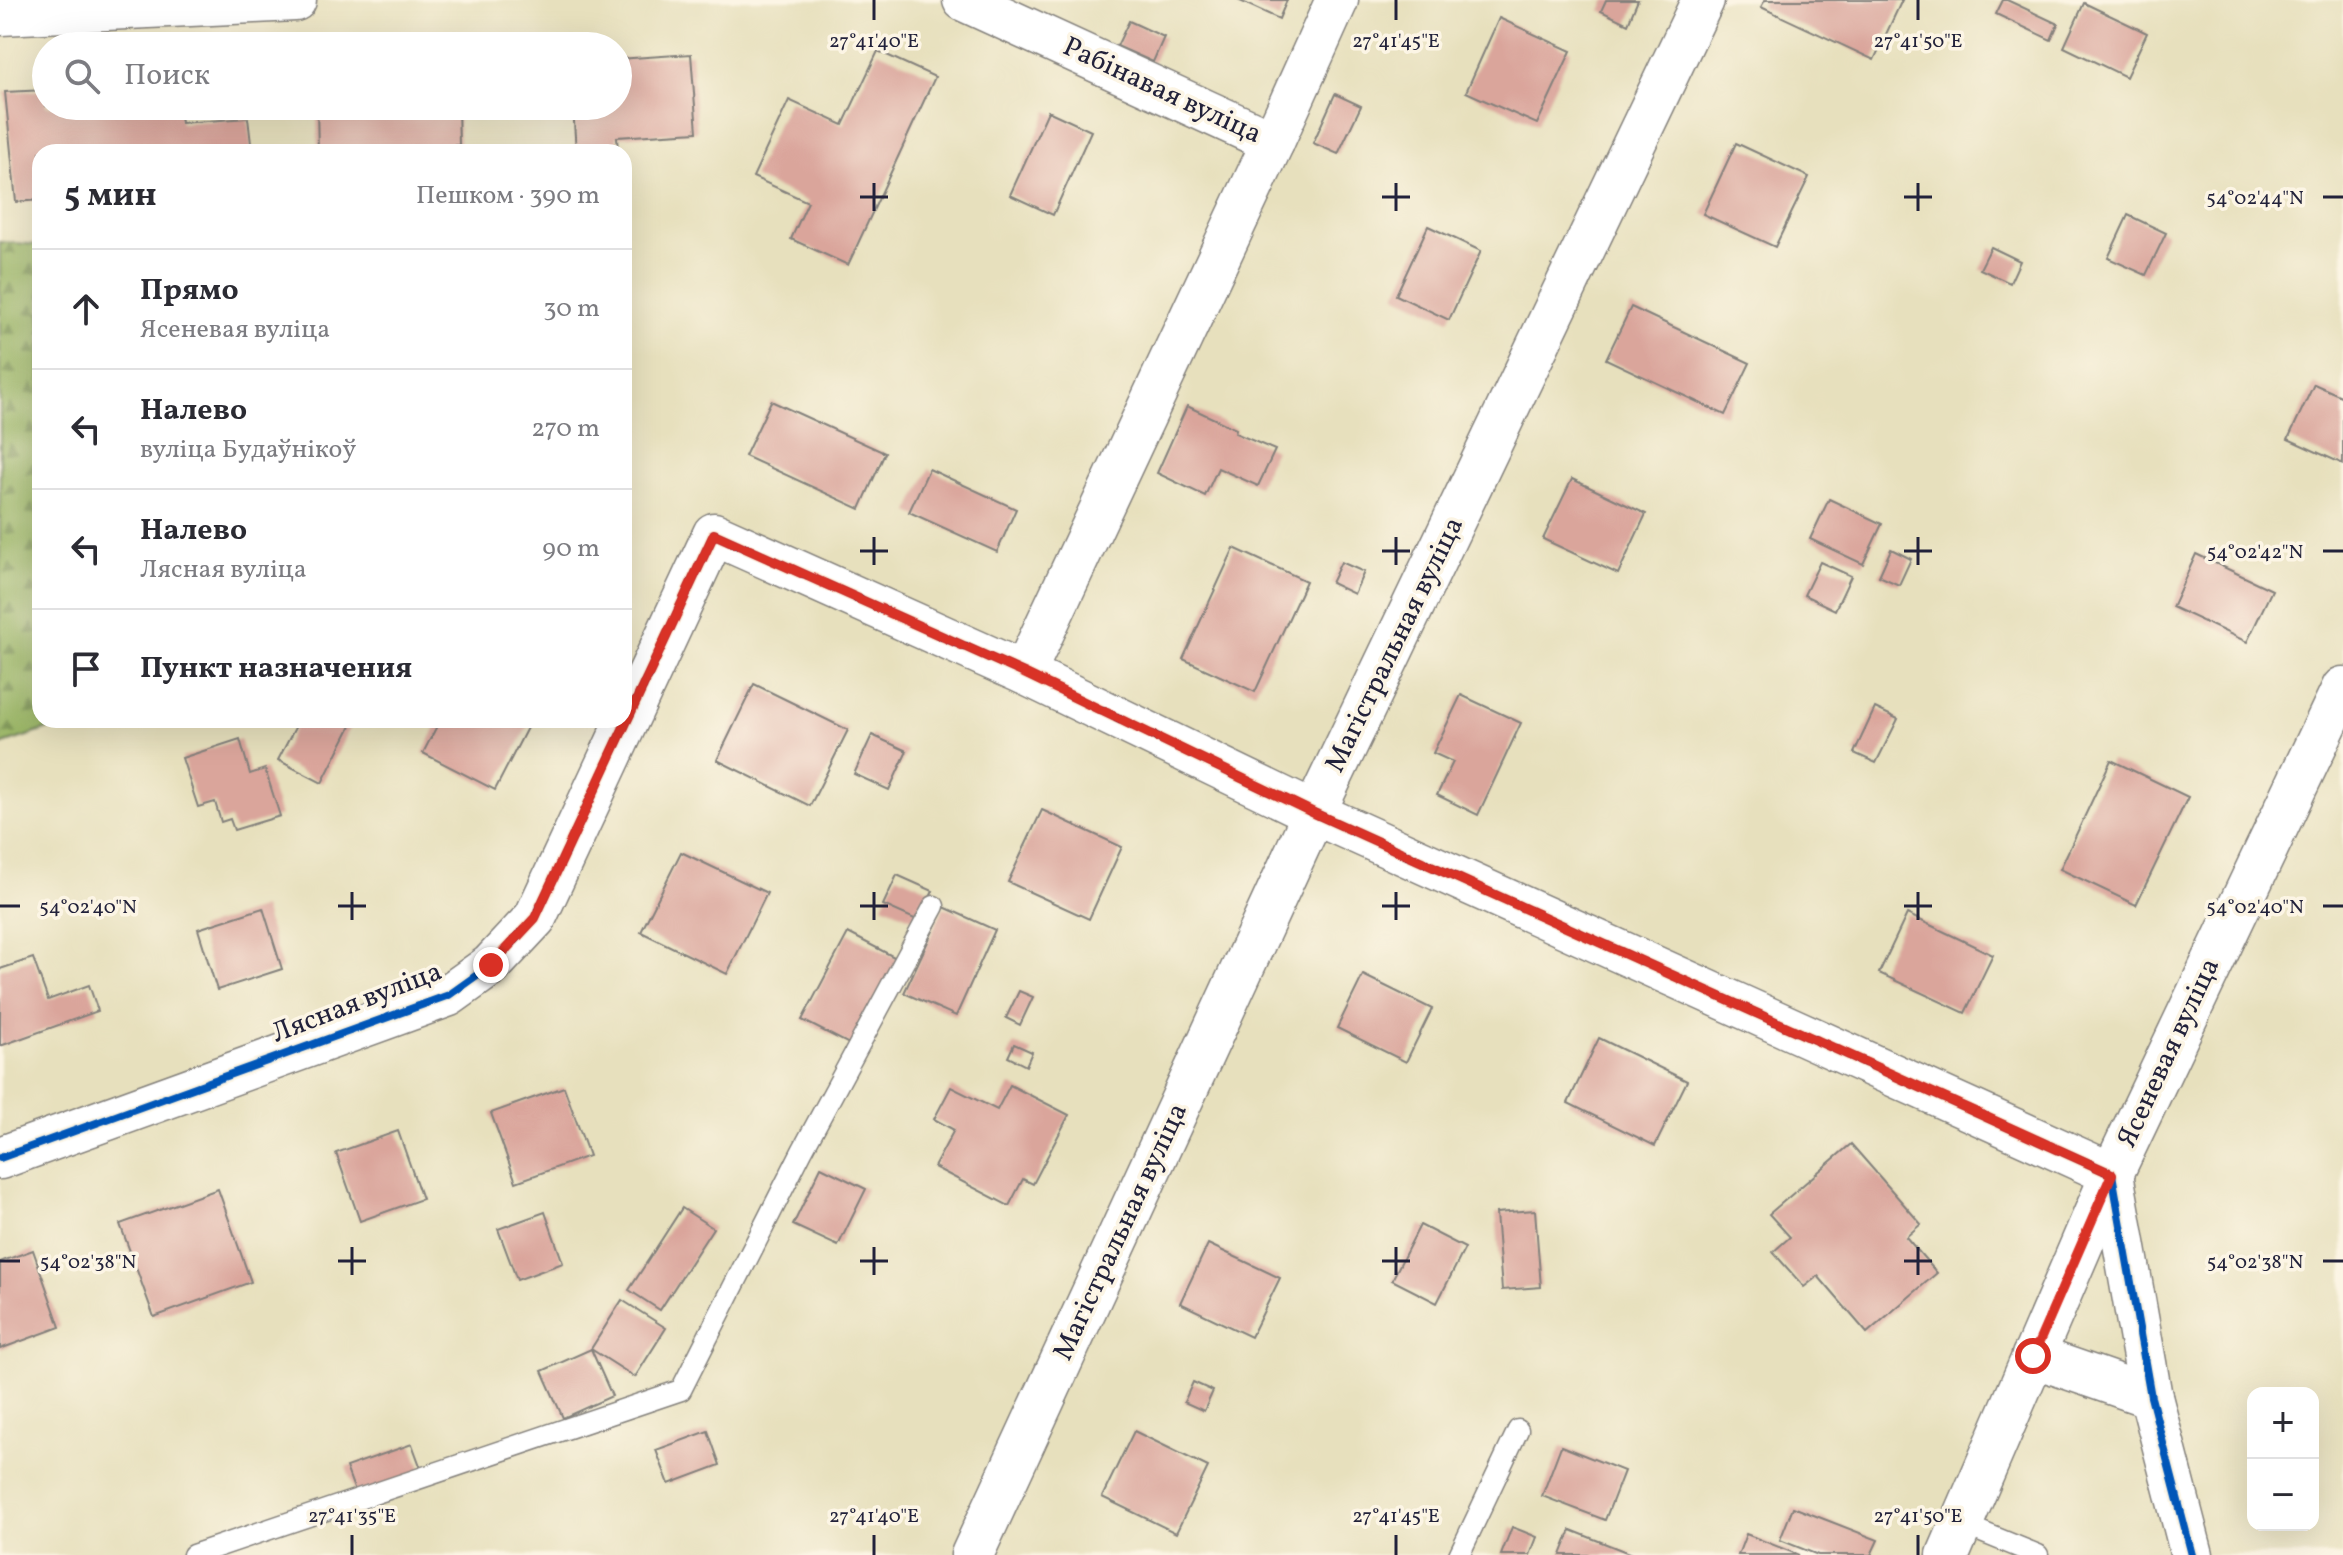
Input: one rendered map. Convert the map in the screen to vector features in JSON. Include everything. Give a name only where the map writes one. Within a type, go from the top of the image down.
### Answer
[{"type":"street","points":[[0,14],[295,0]]},
{"type":"street","name":"Рабінавая вуліца","points":[[964,0],[1273,142]]},
{"type":"street","points":[[1337,0],[1024,673],[1314,813],[2112,1174],[2151,1397],[2192,1555]]},
{"type":"street","name":"Магістральная вуліца","points":[[972,1555],[1314,813],[1703,0]]},
{"type":"street","name":"Лясная вуліца","points":[[632,710],[714,534],[1024,673]]},
{"type":"street","name":"Ясеневая вуліца","points":[[1955,1539],[2112,1174],[2343,688]]},
{"type":"street","name":"Лясная вуліца","points":[[0,1158],[449,995],[491,965],[535,918],[624,728]]},
{"type":"street","points":[[2033,1356],[2151,1397]]},
{"type":"lane","points":[[193,1555],[681,1390],[802,1151],[934,906]]},
{"type":"lane","points":[[1459,1555],[1518,1430]]},
{"type":"lane","points":[[1955,1539],[2038,1555]]},
{"type":"green space","points":[[0,242],[32,244],[32,728],[51,728],[0,745]]},
{"type":"building","points":[[1238,0],[1287,0],[1279,19]]},
{"type":"building","points":[[1606,0],[1638,0],[1628,24],[1601,11]]},
{"type":"building","points":[[1765,0],[1902,0],[1874,60],[1761,7]]},
{"type":"building","points":[[2003,0],[2058,24],[2051,40],[1996,14]]},
{"type":"building","points":[[2084,3],[2147,33],[2126,77],[2064,47]]},
{"type":"building","points":[[1499,18],[1571,51],[1537,124],[1466,92]]},
{"type":"building","points":[[1129,21],[1164,37],[1153,62],[1117,46]]},
{"type":"building","points":[[878,51],[935,77],[848,265],[791,239],[808,202],[753,177],[789,100],[843,125]]},
{"type":"building","points":[[691,54],[697,132],[617,137],[617,144],[575,144],[574,120],[632,120],[632,58]]},
{"type":"building","points":[[32,91],[32,120],[180,120],[181,123],[248,120],[251,144],[32,144],[32,201],[16,202],[5,92]]},
{"type":"building","points":[[1335,94],[1361,106],[1338,154],[1313,143]]},
{"type":"building","points":[[1048,111],[1091,131],[1053,215],[1010,195]]},
{"type":"building","points":[[317,120],[458,120],[459,144],[318,144]]},
{"type":"building","points":[[1736,143],[1809,177],[1775,247],[1703,214]]},
{"type":"building","points":[[2128,215],[2166,233],[2146,275],[2108,258]]},
{"type":"building","points":[[1428,226],[1481,251],[1449,320],[1396,295]]},
{"type":"building","points":[[1991,247],[2020,261],[2010,283],[1980,269]]},
{"type":"building","points":[[1631,307],[1750,363],[1725,415],[1606,359]]},
{"type":"building","points":[[2314,384],[2343,397],[2343,464],[2288,439]]},
{"type":"building","points":[[771,401],[885,453],[860,509],[745,456]]},
{"type":"building","points":[[1187,406],[1236,429],[1235,433],[1275,450],[1258,486],[1218,468],[1205,496],[1157,473]]},
{"type":"building","points":[[929,469],[1016,509],[997,552],[909,512]]},
{"type":"building","points":[[1572,479],[1646,514],[1618,574],[1543,539]]},
{"type":"building","points":[[1829,499],[1882,524],[1863,564],[1810,539]]},
{"type":"building","points":[[1234,548],[1306,581],[1255,692],[1183,659]]},
{"type":"building","points":[[1891,549],[1911,559],[1899,585],[1879,576]]},
{"type":"building","points":[[2196,554],[2272,590],[2247,642],[2172,607]]},
{"type":"building","points":[[1341,562],[1364,572],[1354,594],[1331,583]]},
{"type":"building","points":[[1820,562],[1851,576],[1835,610],[1804,595]]},
{"type":"building","points":[[754,684],[848,730],[810,806],[717,760]]},
{"type":"building","points":[[1461,695],[1521,723],[1478,815],[1437,795],[1453,762],[1433,753]]},
{"type":"building","points":[[1875,708],[1898,719],[1876,763],[1854,753]]},
{"type":"building","points":[[295,728],[350,728],[322,783],[278,760]]},
{"type":"building","points":[[436,728],[527,728],[495,790],[423,753]]},
{"type":"building","points":[[872,735],[907,751],[889,790],[854,774]]},
{"type":"building","points":[[240,739],[250,774],[265,769],[280,816],[234,830],[230,819],[221,822],[215,802],[198,807],[182,758]]},
{"type":"building","points":[[2111,760],[2188,797],[2136,905],[2060,869]]},
{"type":"building","points":[[1042,810],[1122,847],[1089,919],[1008,882]]},
{"type":"building","points":[[681,852],[767,893],[727,974],[641,932]]},
{"type":"building","points":[[897,875],[933,891],[919,921],[883,905]]},
{"type":"building","points":[[944,907],[995,930],[956,1016],[904,993]]},
{"type":"building","points":[[263,908],[282,969],[217,990],[198,929]]},
{"type":"building","points":[[1907,914],[1993,955],[1965,1013],[1879,973]]},
{"type":"building","points":[[848,933],[898,959],[853,1046],[802,1020]]},
{"type":"building","points":[[33,958],[48,1000],[89,985],[98,1011],[0,1046],[0,969]]},
{"type":"building","points":[[1363,975],[1432,1009],[1406,1062],[1337,1028]]},
{"type":"building","points":[[1019,991],[1033,997],[1020,1025],[1006,1018]]},
{"type":"building","points":[[1599,1038],[1687,1081],[1655,1146],[1568,1103]]},
{"type":"building","points":[[1014,1044],[1032,1052],[1026,1066],[1008,1057]]},
{"type":"building","points":[[1010,1085],[1069,1115],[1033,1184],[1023,1179],[1009,1206],[934,1167],[954,1130],[934,1119],[951,1087],[997,1110]]},
{"type":"building","points":[[564,1087],[589,1156],[516,1182],[491,1113]]},
{"type":"building","points":[[398,1131],[422,1199],[360,1221],[336,1153]]},
{"type":"building","points":[[1851,1144],[1921,1224],[1906,1237],[1937,1273],[1867,1333],[1818,1276],[1804,1287],[1773,1252],[1790,1237],[1769,1214]]},
{"type":"building","points":[[821,1167],[866,1189],[838,1246],[793,1225]]},
{"type":"building","points":[[218,1189],[251,1282],[154,1317],[120,1224]]},
{"type":"building","points":[[682,1208],[713,1228],[660,1310],[629,1290]]},
{"type":"building","points":[[1535,1210],[1541,1287],[1502,1290],[1496,1213]]},
{"type":"building","points":[[545,1212],[563,1263],[517,1280],[498,1229]]},
{"type":"building","points":[[1420,1225],[1465,1248],[1437,1303],[1392,1280]]},
{"type":"building","points":[[1208,1244],[1280,1278],[1251,1337],[1180,1303]]},
{"type":"building","points":[[33,1250],[60,1327],[0,1349],[0,1262]]},
{"type":"building","points":[[622,1300],[666,1328],[635,1377],[591,1349]]},
{"type":"building","points":[[591,1349],[612,1396],[563,1418],[542,1371]]},
{"type":"building","points":[[1193,1382],[1213,1391],[1204,1411],[1184,1402]]},
{"type":"building","points":[[708,1431],[720,1465],[669,1484],[656,1450]]},
{"type":"building","points":[[1134,1431],[1208,1467],[1176,1533],[1102,1497]]},
{"type":"building","points":[[412,1444],[423,1474],[357,1497],[346,1467]]},
{"type":"building","points":[[1561,1446],[1624,1471],[1605,1520],[1542,1496]]},
{"type":"building","points":[[1793,1507],[1878,1540],[1871,1555],[1818,1555],[1780,1540]]},
{"type":"building","points":[[1512,1527],[1537,1537],[1530,1555],[1501,1555]]},
{"type":"building","points":[[1571,1530],[1634,1555],[1561,1555]]},
{"type":"building","points":[[1746,1534],[1799,1555],[1738,1555]]},
{"type":"cycle path","points":[[632,710],[714,534],[1024,673],[1314,813],[2112,1174],[2151,1397],[2192,1555]]},
{"type":"cycle path","points":[[0,1158],[449,995],[491,965],[535,918],[624,728]]},
{"type":"route","points":[[491,965],[535,918],[714,534],[1024,673],[1314,813],[2112,1174],[2033,1356]]}]
